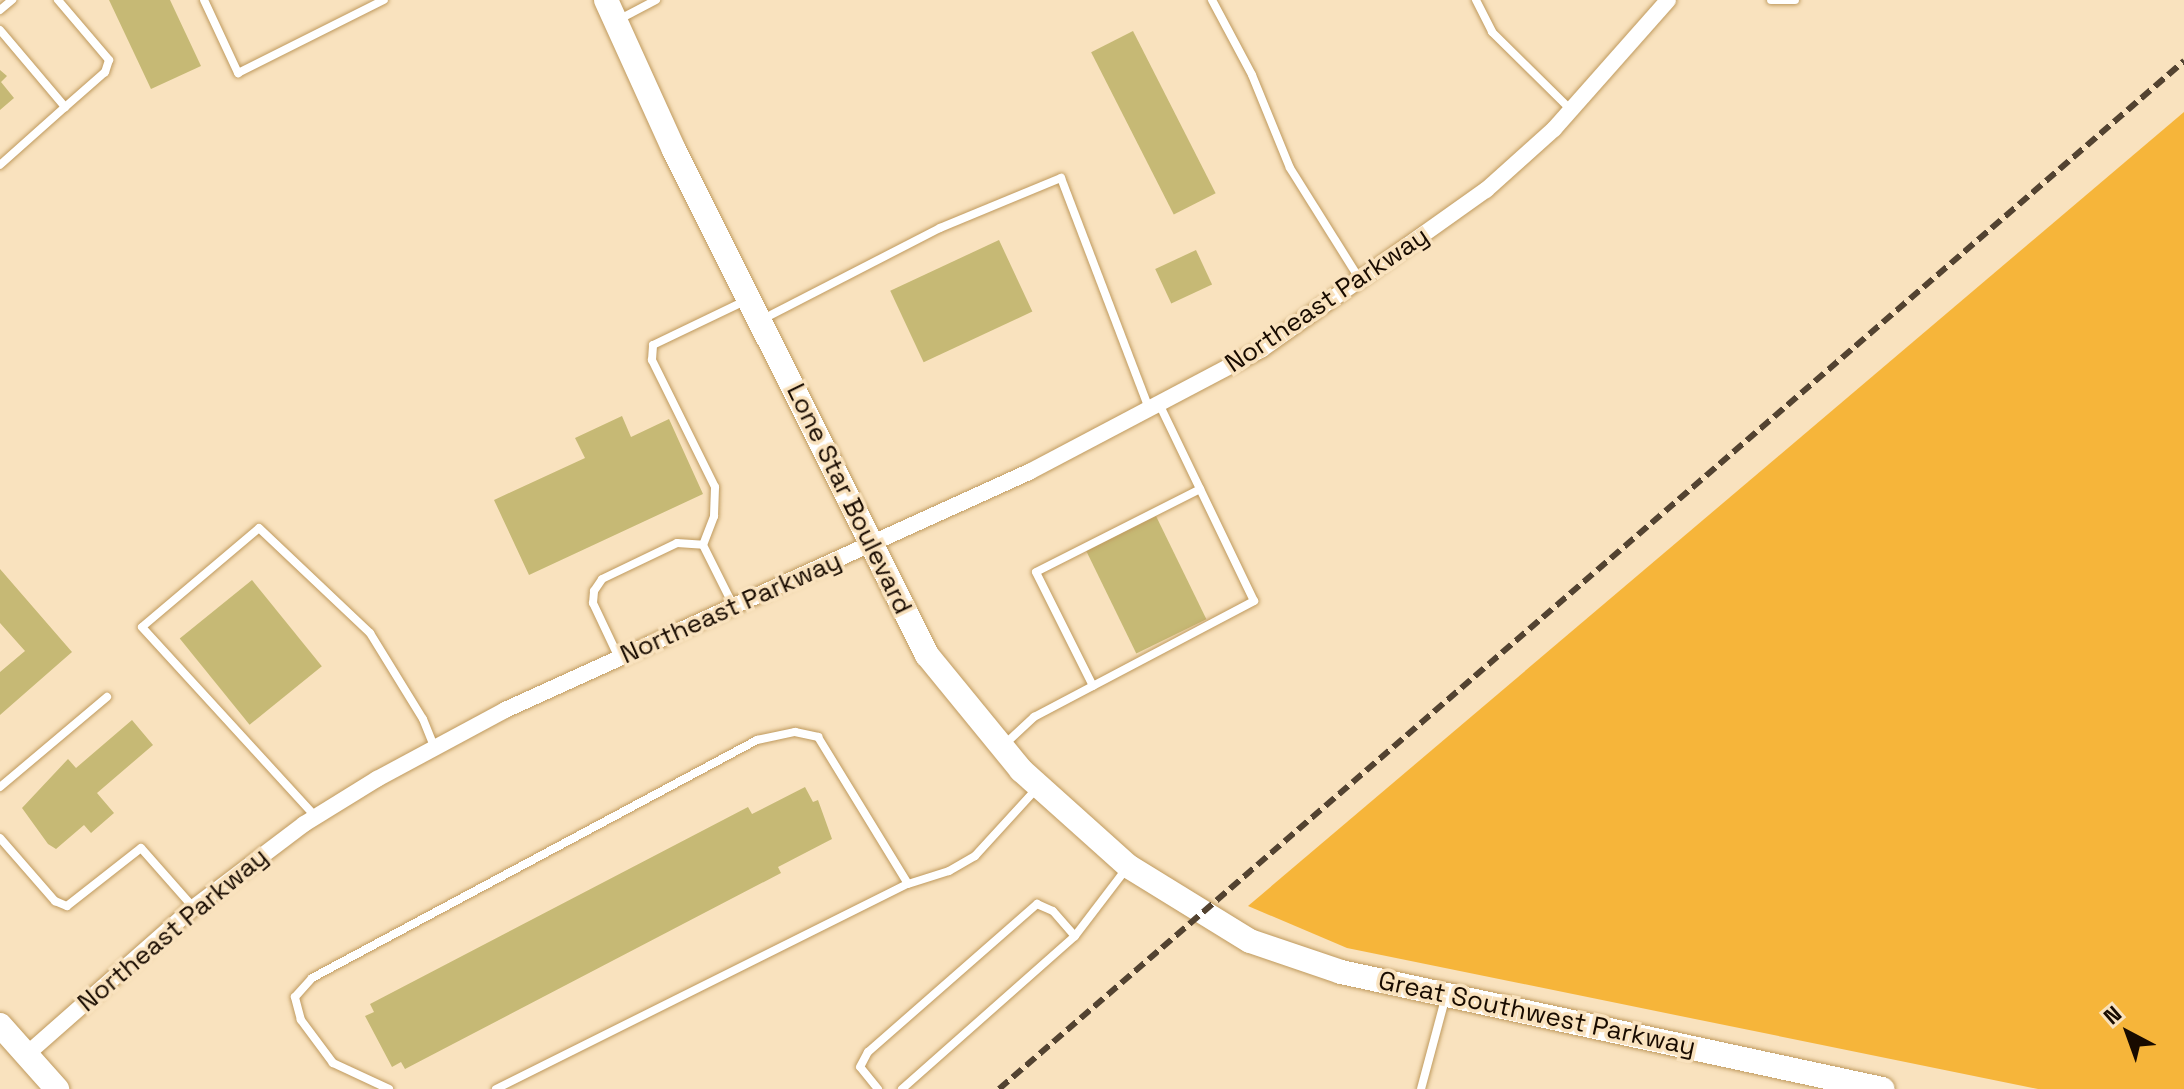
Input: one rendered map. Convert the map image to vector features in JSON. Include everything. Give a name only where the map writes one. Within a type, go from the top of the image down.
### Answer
[{"type":"street","name":"Northeast Parkway","points":[[26,1055],[193,908],[316,817],[435,748],[619,659],[870,546],[1154,406],[1262,349],[1362,282],[1486,190],[1570,109],[1668,0]]},
{"type":"street","name":"Lone Star Boulevard","points":[[611,11],[870,546],[927,655],[1001,747],[1039,786],[1128,866],[1202,912]]},
{"type":"street","name":"Great Southwest Parkway","points":[[1202,912],[1250,941],[1341,972],[1882,1089]]},
{"type":"street","points":[[0,1025],[57,1089]]},
{"type":"lane","points":[[0,10],[12,0]]},
{"type":"lane","points":[[0,165],[105,72],[109,60],[58,0]]},
{"type":"lane","points":[[204,0],[238,73],[384,0]]},
{"type":"lane","points":[[611,11],[656,0]]},
{"type":"lane","points":[[1212,0],[1252,75],[1290,168],[1362,282]]},
{"type":"lane","points":[[1476,0],[1492,32],[1570,109]]},
{"type":"lane","points":[[1771,0],[1795,0]]},
{"type":"lane","points":[[0,30],[65,107]]},
{"type":"lane","points":[[761,321],[940,228],[1061,178],[1154,406],[1200,489],[1254,601],[1034,717],[1001,747]]},
{"type":"lane","points":[[734,607],[703,545],[714,516],[715,487],[652,360],[653,345],[749,298]]},
{"type":"lane","points":[[1093,686],[1036,572],[1200,489]]},
{"type":"lane","points":[[316,817],[142,627],[259,528],[370,633],[423,719],[435,748]]},
{"type":"lane","points":[[619,659],[593,603],[602,579],[677,543],[703,545]]},
{"type":"lane","points":[[0,787],[107,697]]},
{"type":"lane","points":[[389,1089],[333,1063],[301,1020],[295,997],[312,978],[757,740],[795,732],[818,737],[908,884]]},
{"type":"lane","points":[[496,1089],[908,884],[975,856],[1039,786]]},
{"type":"lane","points":[[0,838],[55,901],[67,906],[141,848],[193,908]]},
{"type":"lane","points":[[902,1089],[1075,936],[1128,866]]},
{"type":"lane","points":[[878,1089],[860,1067],[868,1052],[1037,904],[1053,911],[1075,936]]},
{"type":"lane","points":[[1421,1089],[1446,995]]},
{"type":"shaded area","points":[[2184,112],[2184,1089],[2038,1089],[1347,948],[1248,906]]},
{"type":"building","points":[[109,0],[170,0],[201,66],[151,89]]},
{"type":"building","points":[[1133,31],[1216,193],[1174,215],[1091,52]]},
{"type":"building","points":[[0,70],[7,76],[1,82],[14,98],[0,110]]},
{"type":"building","points":[[999,240],[1032,312],[924,362],[890,291]]},
{"type":"building","points":[[1196,250],[1212,284],[1171,303],[1155,269]]},
{"type":"building","points":[[622,416],[631,437],[669,419],[703,494],[529,575],[494,500],[585,458],[575,438]]},
{"type":"building","points":[[1156,516],[1206,619],[1136,654],[1086,550]]},
{"type":"building","points":[[0,569],[72,652],[0,715],[0,672],[25,651],[0,623]]},
{"type":"building","points":[[252,580],[322,666],[250,725],[180,639]]},
{"type":"building","points":[[132,720],[153,745],[97,793],[114,813],[91,833],[84,825],[56,849],[48,844],[22,808],[68,759],[76,768]]},
{"type":"building","points":[[805,787],[813,802],[818,800],[832,839],[778,867],[781,873],[405,1069],[401,1062],[392,1067],[365,1016],[374,1012],[370,1004],[748,807],[752,814]]},
{"type":"railway","points":[[999,1089],[2184,61]]}]
